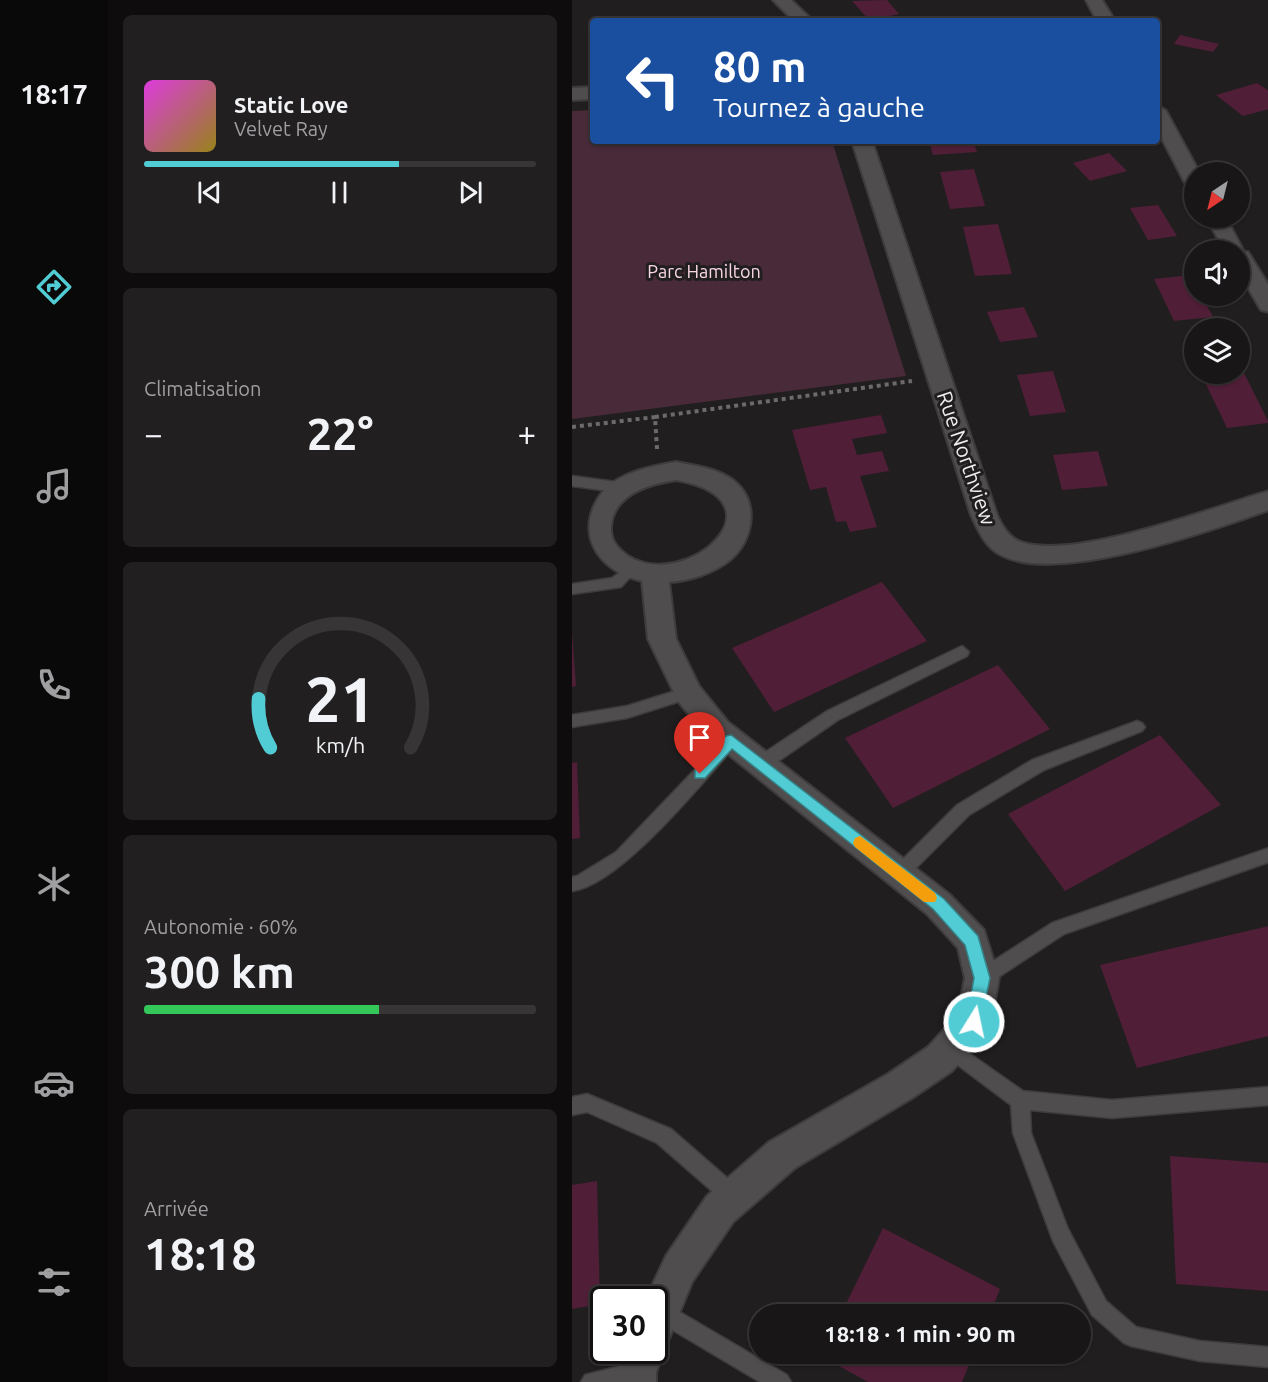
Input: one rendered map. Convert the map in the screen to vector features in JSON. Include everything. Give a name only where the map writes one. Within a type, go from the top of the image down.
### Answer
[{"type":"street","points":[[781,0],[801,18]]},
{"type":"street","points":[[1094,0],[1104,18]]},
{"type":"street","points":[[572,94],[590,93]]},
{"type":"street","points":[[1160,117],[1184,162]]},
{"type":"street","name":"Rue Northview","points":[[863,144],[990,528],[1000,542],[1017,551],[1050,554],[1129,541],[1206,523],[1268,500]]},
{"type":"street","points":[[1250,274],[1268,305]]},
{"type":"street","points":[[690,472],[712,478],[729,489],[742,512],[739,530],[731,544],[714,559],[691,570],[643,572],[612,558],[600,543],[598,532],[600,514],[611,498],[624,488],[652,474],[690,472]]},
{"type":"street","points":[[643,572],[662,639],[688,693],[718,730],[938,904],[972,941],[982,978],[974,1022],[940,1059],[900,1086],[782,1155],[720,1209],[679,1269],[668,1295]]},
{"type":"lane","points":[[572,481],[624,488]]},
{"type":"lane","points":[[572,588],[616,583],[643,572]]},
{"type":"lane","points":[[761,764],[785,745],[836,713],[962,652]]},
{"type":"lane","points":[[572,721],[626,712],[688,693]]},
{"type":"lane","points":[[899,874],[963,810],[1038,765],[1137,727]]},
{"type":"lane","points":[[572,884],[580,883],[622,857],[731,741]]},
{"type":"lane","points":[[982,978],[1058,928],[1268,855]]},
{"type":"lane","points":[[950,1048],[1020,1100],[1112,1109],[1268,1096]]},
{"type":"lane","points":[[1020,1100],[1022,1133],[1060,1234],[1099,1308],[1131,1336],[1200,1351],[1268,1357]]},
{"type":"lane","points":[[572,1106],[587,1103],[664,1136],[734,1197]]},
{"type":"lane","points":[[668,1324],[780,1382]]},
{"type":"lane","points":[[593,1382],[639,1368]]},
{"type":"path","points":[[572,427],[939,378]]},
{"type":"path","points":[[655,417],[658,456]]},
{"type":"green space","name":"Parc Hamilton","points":[[590,110],[590,144],[833,144],[906,376],[572,419],[572,111]]},
{"type":"building","points":[[887,0],[899,14],[867,18],[852,1]]},
{"type":"building","points":[[1180,35],[1219,44],[1213,52],[1174,44]]},
{"type":"building","points":[[1257,83],[1269,91],[1269,109],[1243,116],[1216,95]]},
{"type":"building","points":[[930,144],[974,144],[977,152],[933,155]]},
{"type":"building","points":[[1109,153],[1127,171],[1090,181],[1073,163]]},
{"type":"building","points":[[974,169],[985,206],[950,209],[940,172]]},
{"type":"building","points":[[1158,205],[1177,236],[1148,240],[1130,208]]},
{"type":"building","points":[[998,224],[1012,274],[975,276],[963,227]]},
{"type":"building","points":[[1184,276],[1184,306],[1207,306],[1213,317],[1184,318],[1184,320],[1174,321],[1154,279]]},
{"type":"building","points":[[1024,307],[1038,337],[1000,342],[987,312]]},
{"type":"building","points":[[1053,371],[1066,412],[1030,416],[1017,375]]},
{"type":"building","points":[[1206,384],[1250,384],[1269,423],[1227,428]]},
{"type":"building","points":[[881,415],[887,433],[852,439],[857,455],[882,451],[889,471],[860,476],[877,527],[850,532],[846,521],[836,522],[826,487],[810,490],[792,430]]},
{"type":"building","points":[[1098,451],[1108,486],[1062,490],[1053,455]]},
{"type":"building","points":[[882,582],[927,641],[774,712],[732,648]]},
{"type":"building","points":[[572,632],[576,686],[572,687]]},
{"type":"building","points":[[998,665],[1050,729],[893,808],[845,738]]},
{"type":"building","points":[[1160,735],[1221,805],[1065,891],[1008,814]]},
{"type":"building","points":[[577,762],[580,838],[572,839],[572,763]]},
{"type":"building","points":[[1269,926],[1269,1036],[1137,1068],[1100,965]]},
{"type":"building","points":[[1170,1156],[1269,1163],[1269,1291],[1176,1284]]},
{"type":"building","points":[[597,1181],[600,1286],[590,1286],[590,1306],[572,1309],[572,1185]]},
{"type":"building","points":[[883,1228],[1000,1289],[994,1304],[846,1304]]},
{"type":"building","points":[[835,1364],[969,1364],[962,1382],[868,1382]]},
{"type":"slow traffic","points":[[860,843],[930,898]]},
{"type":"route","points":[[700,774],[731,741],[938,904],[972,941],[982,978],[974,1022]]}]
